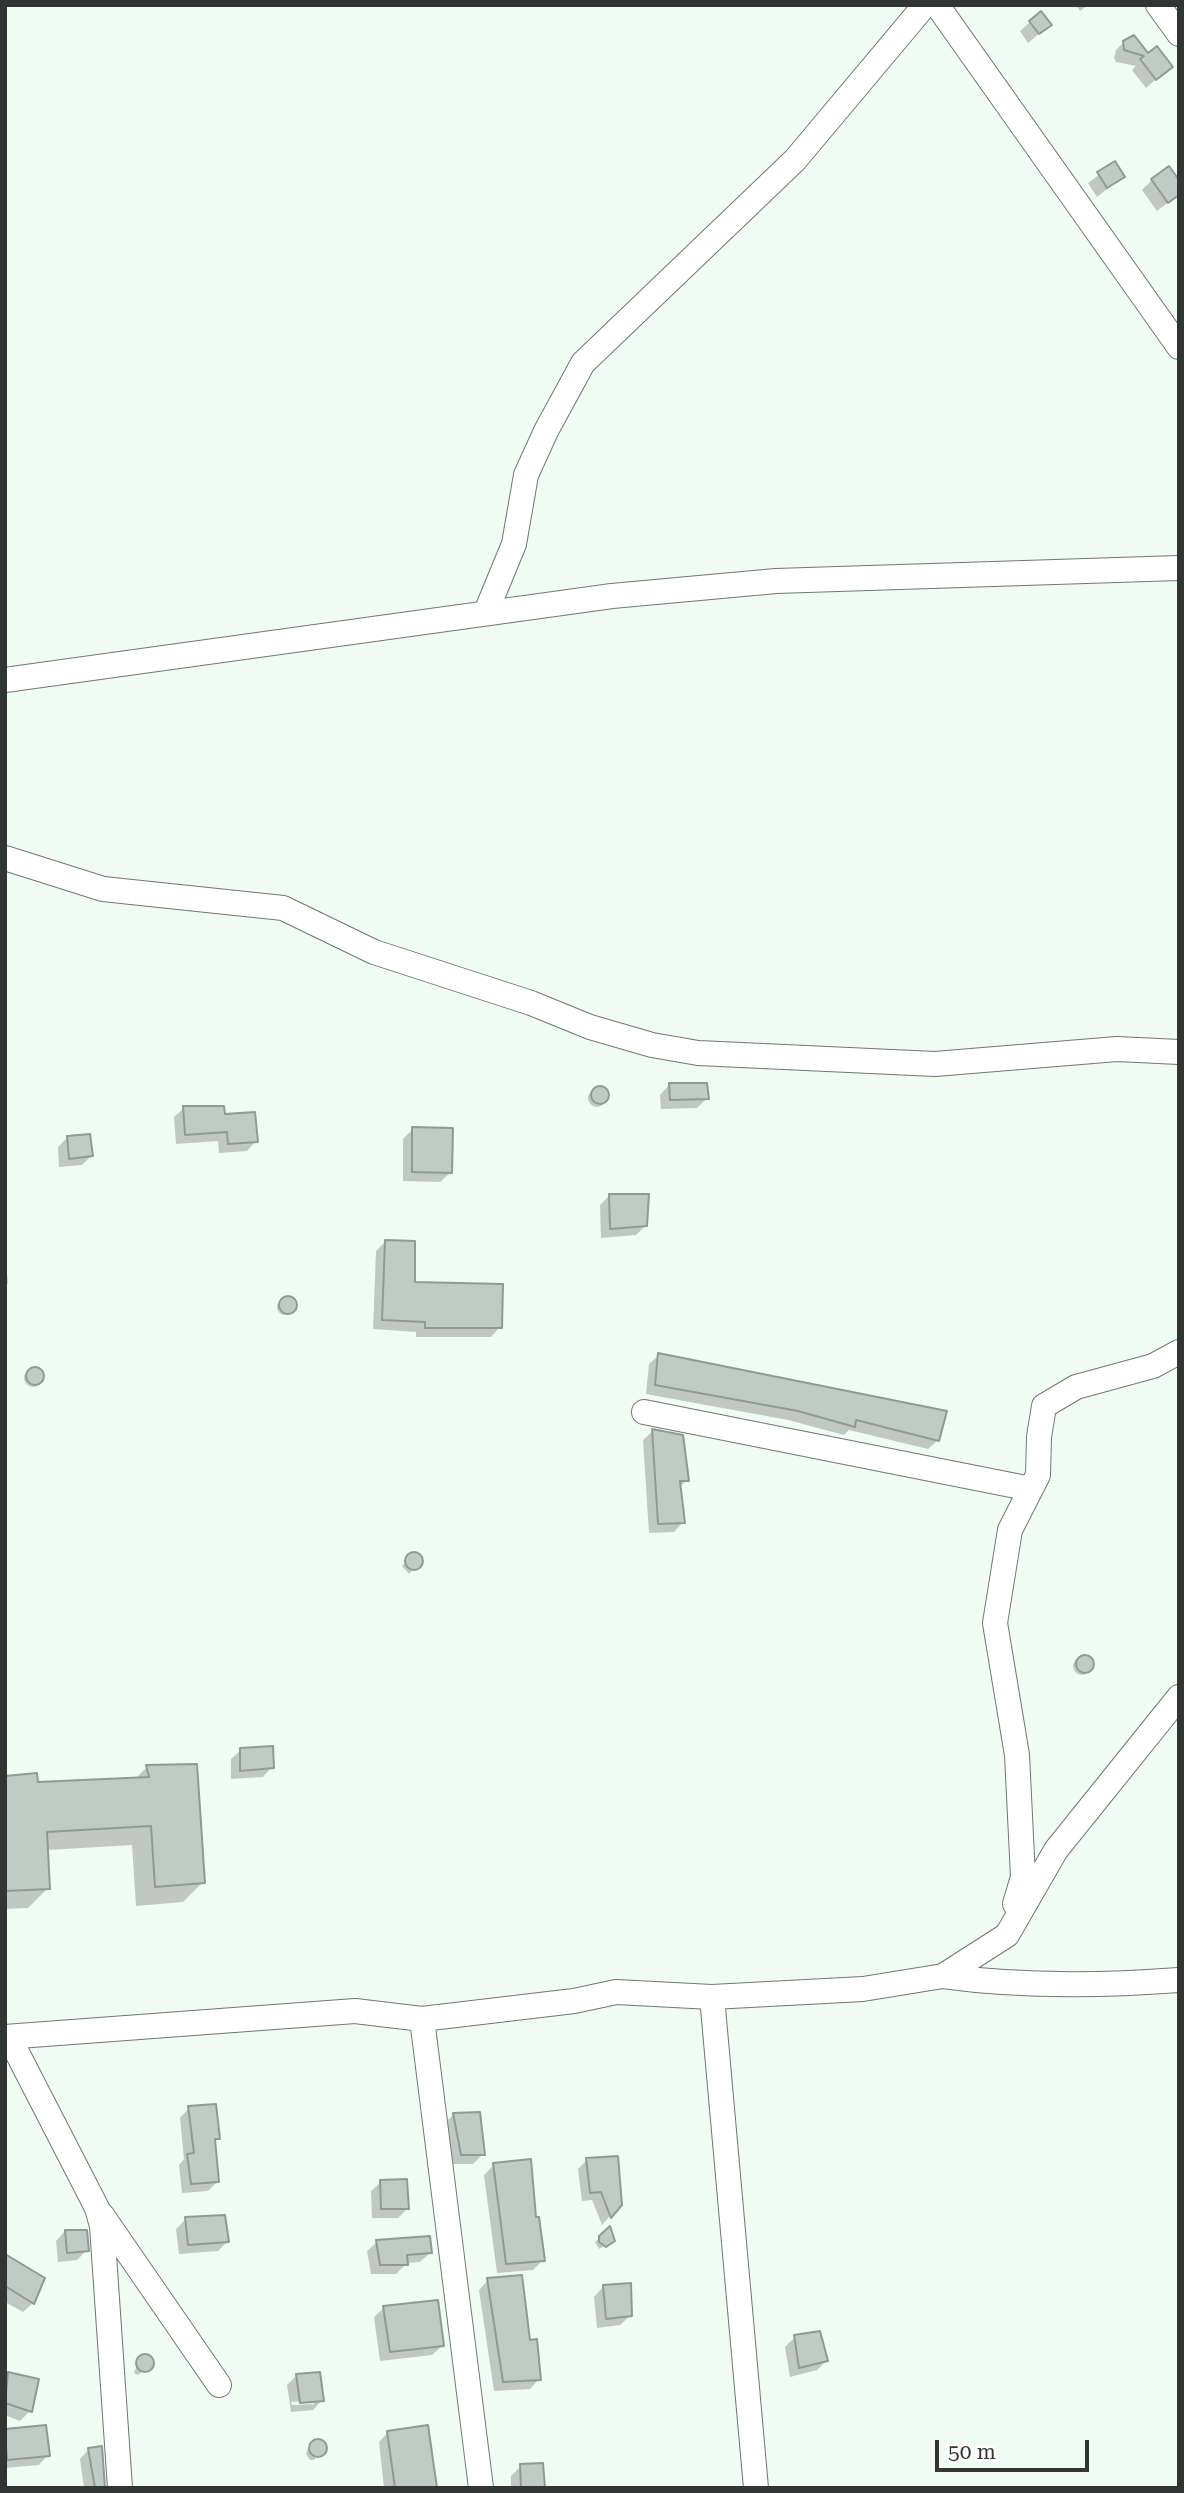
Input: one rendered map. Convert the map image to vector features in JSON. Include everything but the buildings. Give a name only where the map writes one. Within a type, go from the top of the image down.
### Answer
[{"type":"street","points":[[486,612],[514,544],[526,475],[546,431],[583,363],[795,160],[925,5]]},
{"type":"street","points":[[937,5],[1179,347]]},
{"type":"street","points":[[1158,5],[1179,34]]},
{"type":"street","points":[[5,680],[612,596],[776,581],[1179,568]]},
{"type":"street","points":[[5,858],[103,889],[283,908],[374,952],[531,1003],[590,1027],[652,1045],[698,1053],[935,1065],[1117,1049],[1179,1052]]},
{"type":"street","points":[[1007,1935],[1023,1877],[1017,1755],[995,1622],[1010,1530],[1038,1475],[1039,1437],[1044,1406],[1076,1387],[1153,1366],[1179,1352]]},
{"type":"street","points":[[644,1412],[1031,1489]]},
{"type":"street","points":[[943,1976],[1007,1935],[1056,1850],[1179,1697]]},
{"type":"street","points":[[219,2385],[97,2208],[7,2037],[355,2011],[422,2019],[574,2001],[616,1992],[712,1997],[863,1989],[943,1976],[1003,1984],[1110,1985],[1179,1980]]},
{"type":"street","points":[[712,1997],[756,2488]]},
{"type":"street","points":[[422,2019],[481,2488]]},
{"type":"street","points":[[97,2208],[102,2226],[120,2488]]}]
